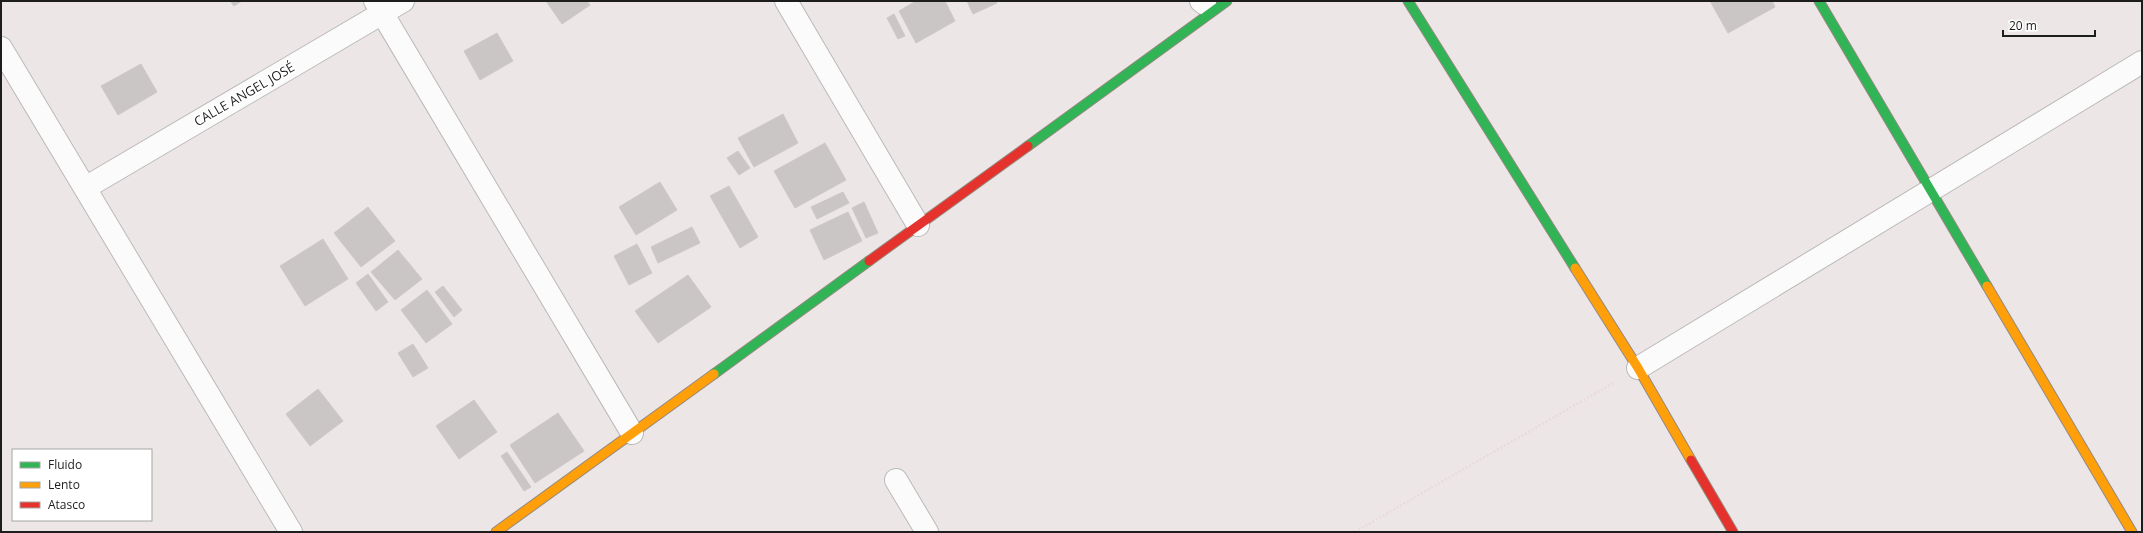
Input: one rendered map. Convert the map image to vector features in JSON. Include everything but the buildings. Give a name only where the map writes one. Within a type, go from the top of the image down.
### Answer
[{"type":"street","name":"CALLE ANGEL JOSÉ","points":[[85,188],[379,7],[403,1]]},
{"type":"street","points":[[786,1],[918,225]]},
{"type":"street","points":[[1408,1],[1638,368],[1733,532]]},
{"type":"street","points":[[1819,1],[2132,532]]},
{"type":"street","points":[[503,530],[632,433],[918,225],[1210,4]]},
{"type":"street","points":[[379,7],[632,433]]},
{"type":"street","points":[[1,48],[291,532]]},
{"type":"street","points":[[1638,368],[2142,62]]},
{"type":"street","points":[[896,480],[926,532]]},
{"type":"path","points":[[1355,532],[1638,368]]},
{"type":"traffic: fast","points":[[1028,146],[1227,1]]},
{"type":"traffic: fast","points":[[1408,1],[1575,268]]},
{"type":"traffic: fast","points":[[1819,1],[1987,286]]},
{"type":"traffic: fast","points":[[714,374],[869,261]]},
{"type":"traffic: slow","points":[[1575,268],[1638,368],[1691,460]]},
{"type":"traffic: slow","points":[[1987,286],[2132,532]]},
{"type":"traffic: slow","points":[[496,532],[714,374]]},
{"type":"traffic: jam","points":[[869,261],[1028,146]]},
{"type":"traffic: jam","points":[[1691,460],[1733,532]]}]
